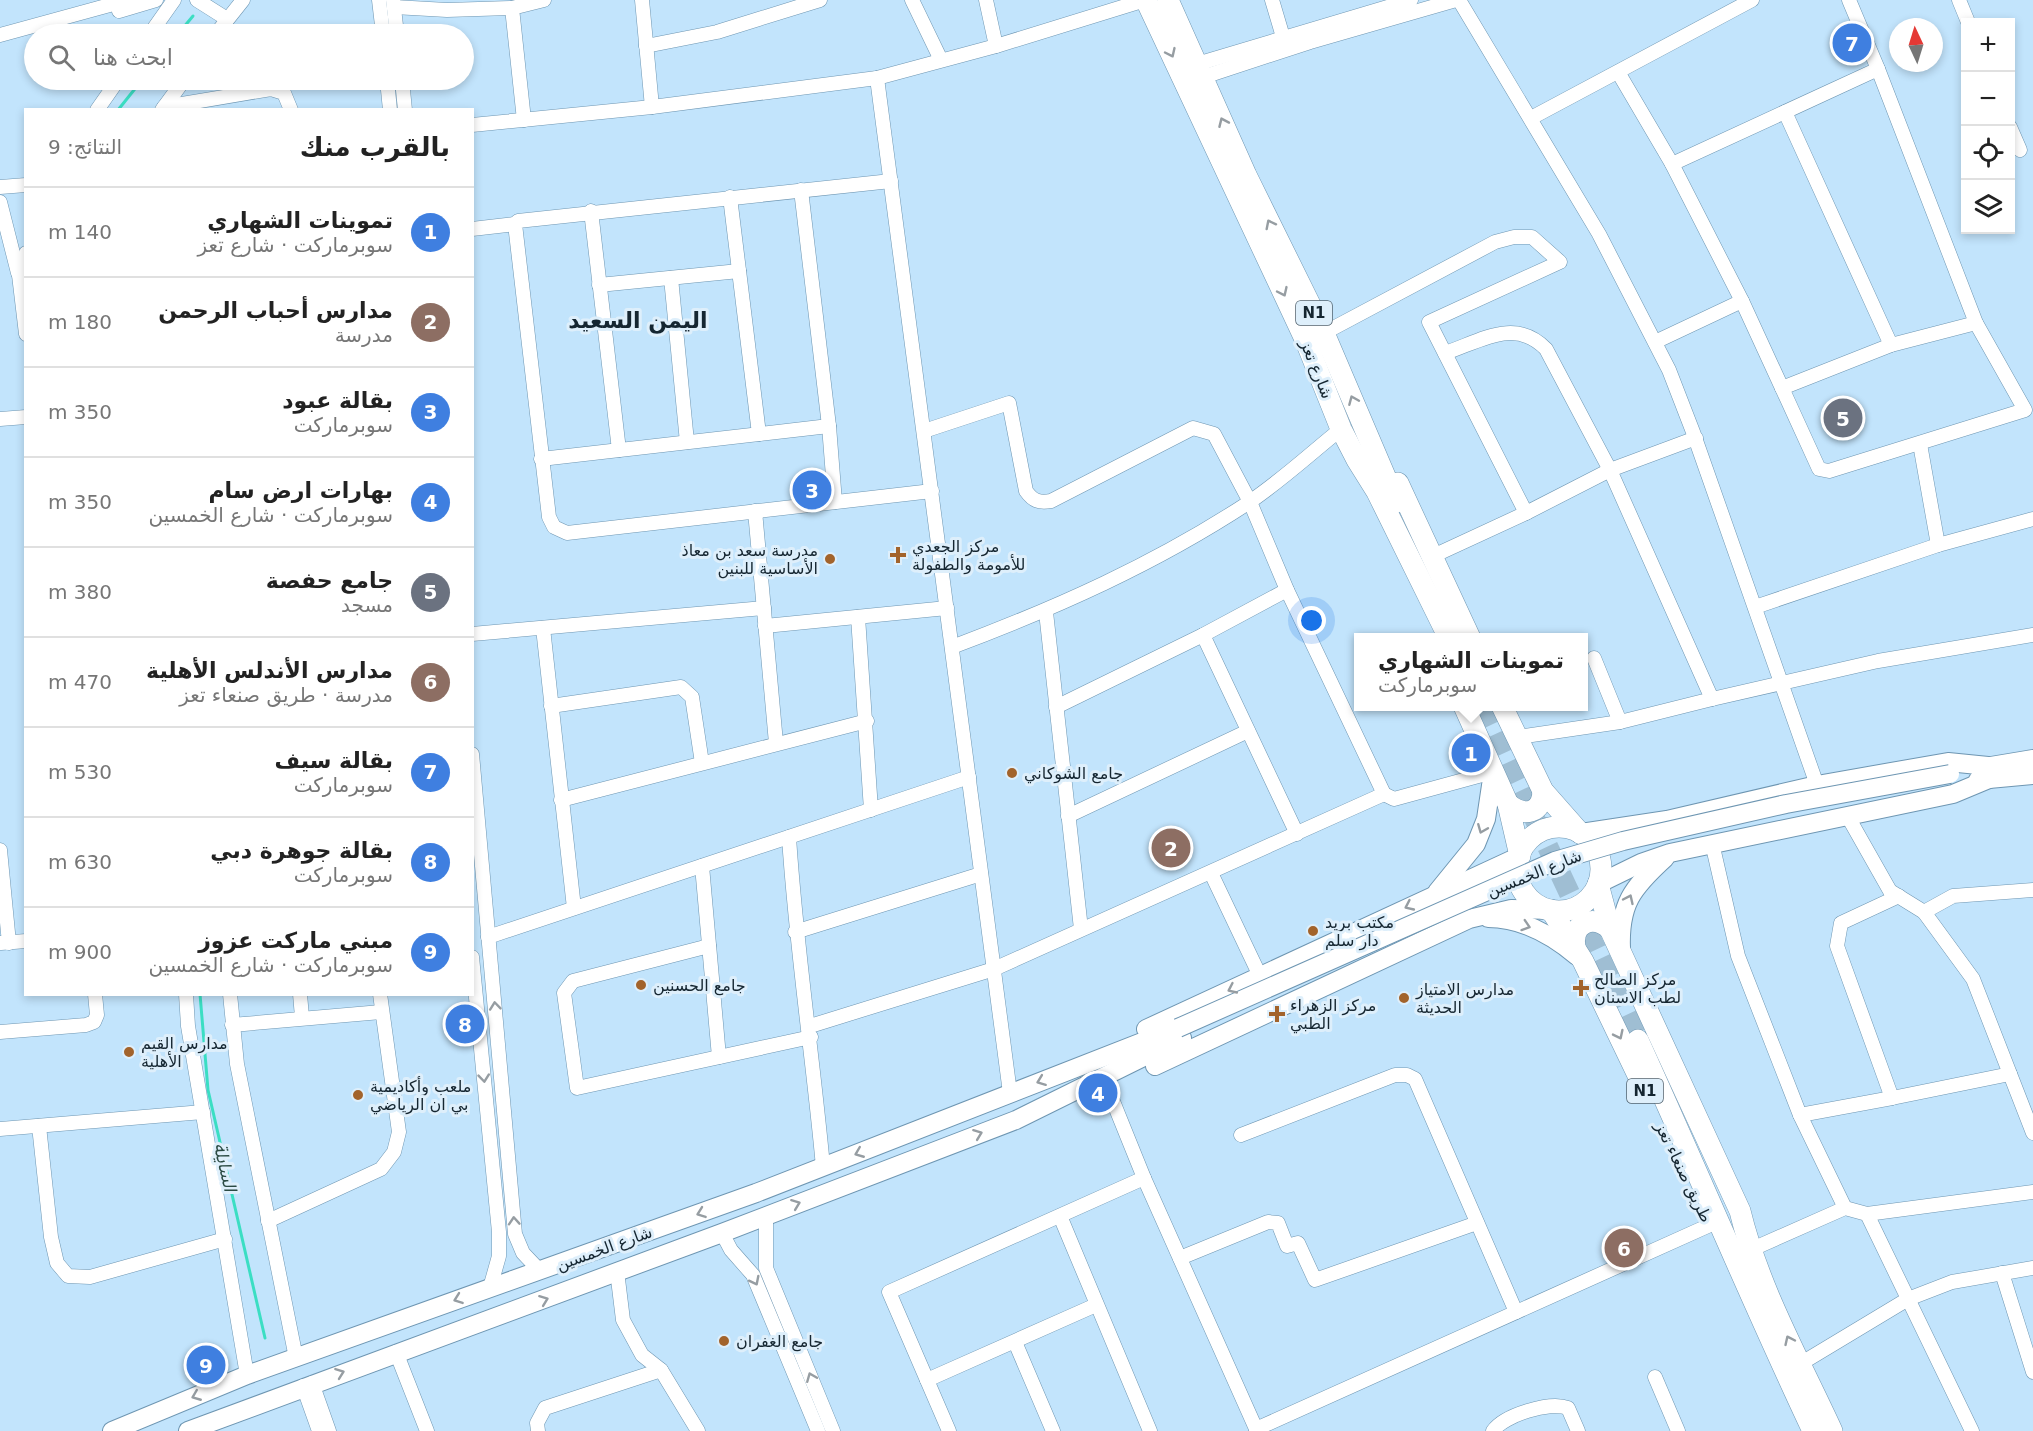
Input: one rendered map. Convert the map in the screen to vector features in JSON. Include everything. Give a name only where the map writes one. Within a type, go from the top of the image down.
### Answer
[{"type":"highway","name":"شارع تعز","points":[[1145,0],[1324,333],[1377,492],[1447,633]]},
{"type":"highway","name":"شارع تعز","points":[[1168,0],[1200,71],[1239,178],[1341,429],[1366,457],[1457,633]]},
{"type":"highway","name":"N1","points":[[1366,457],[1398,483],[1468,633]]},
{"type":"highway","name":"N1","points":[[1366,457],[1368,496],[1431,633]]},
{"type":"highway","points":[[1466,711],[1508,804],[1520,856],[1518,876],[1524,891],[1534,902],[1551,910],[1578,906],[1590,897],[1598,884],[1601,869],[1599,854],[1590,840],[1543,791],[1504,711]]},
{"type":"highway","points":[[1508,804],[1518,812],[1528,813],[1537,809],[1542,801],[1543,791]]},
{"type":"highway","points":[[1520,856],[1528,840],[1548,828],[1563,827],[1581,833]]},
{"type":"highway","name":"طريق صنعاء تعز","points":[[1598,884],[1610,929],[1740,1211],[1750,1250],[1800,1364],[1813,1431]]},
{"type":"highway","name":"طريق صنعاء تعز","points":[[1551,910],[1579,954],[1710,1226],[1739,1272],[1809,1402],[1832,1431]]},
{"type":"highway","points":[[1579,954],[1574,938],[1577,929],[1584,922],[1593,920],[1603,922],[1610,929]]},
{"type":"highway","name":"طريق صنعاء تعز","points":[[1739,1272],[1643,1038],[1730,1220],[1750,1250]]},
{"type":"main road","name":"شارع الخمسين","points":[[188,1431],[722,1233],[1016,1120],[1104,1079],[1180,1033],[1555,861],[1623,841],[1763,809],[1988,772],[2033,759]]},
{"type":"main road","points":[[1581,833],[1667,820],[1817,785],[1948,762],[1988,772]]},
{"type":"main road","points":[[1435,894],[1476,844],[1486,819],[1494,772]]},
{"type":"main road","points":[[1598,884],[1641,863],[1670,853],[1953,794],[1988,772]]},
{"type":"main road","name":"شارع الخمسين","points":[[1988,772],[2033,776]]},
{"type":"main road","points":[[1667,820],[1662,834],[1670,853]]},
{"type":"main road","points":[[1622,956],[1620,928],[1627,901],[1638,882],[1670,853]]},
{"type":"main road","name":"شارع الخمسين","points":[[1095,1060],[1133,1035],[1520,856]]},
{"type":"main road","points":[[1452,887],[1462,890],[1469,898],[1472,909],[1469,919],[1496,918],[1539,930],[1579,954]]},
{"type":"main road","name":"شارع الخمسين","points":[[1104,1079],[1148,1069],[1469,919],[1511,909],[1551,910]]},
{"type":"main road","name":"شارع الخمسين","points":[[112,1431],[247,1376],[756,1193],[1095,1060],[1180,1033]]},
{"type":"main road","points":[[756,1193],[766,1215]]},
{"type":"street","points":[[40,24],[128,0]]},
{"type":"street","points":[[73,24],[156,0]]},
{"type":"street","points":[[157,24],[174,0]]},
{"type":"street","points":[[197,0],[227,19]]},
{"type":"street","points":[[223,24],[243,0]]},
{"type":"street","points":[[379,0],[382,24]]},
{"type":"street","points":[[396,24],[393,3],[447,10],[512,8],[544,0]]},
{"type":"street","points":[[642,0],[652,107]]},
{"type":"street","points":[[646,46],[717,32],[820,0]]},
{"type":"street","points":[[912,0],[941,60]]},
{"type":"street","points":[[986,0],[996,46]]},
{"type":"street","points":[[474,124],[652,107],[876,78],[996,46],[1145,0]]},
{"type":"street","points":[[1272,0],[1283,37]]},
{"type":"street","points":[[1200,71],[1283,37],[1411,0]]},
{"type":"street","points":[[1200,71],[1457,0],[1531,118],[1599,234],[1669,370],[1696,438],[1817,785]]},
{"type":"street","points":[[1531,118],[1752,0]]},
{"type":"street","points":[[1618,72],[1672,164],[1742,300],[1819,469],[1830,471],[2029,409],[1976,323],[1849,0]]},
{"type":"street","points":[[1959,0],[1966,18]]},
{"type":"street","points":[[512,8],[524,120]]},
{"type":"street","points":[[0,35],[24,28]]},
{"type":"street","points":[[0,45],[24,38]]},
{"type":"street","points":[[1672,164],[1878,69]]},
{"type":"street","points":[[876,78],[1010,1093]]},
{"type":"street","points":[[98,108],[111,90]]},
{"type":"street","points":[[163,108],[176,90]]},
{"type":"street","points":[[163,108],[265,90]]},
{"type":"street","points":[[274,90],[284,93],[290,108]]},
{"type":"street","points":[[388,90],[390,108]]},
{"type":"street","points":[[403,90],[405,108]]},
{"type":"street","points":[[1785,112],[1891,345]]},
{"type":"street","points":[[2015,138],[2020,150]]},
{"type":"street","points":[[474,229],[591,211],[891,181]]},
{"type":"street","points":[[0,186],[24,185]]},
{"type":"street","points":[[801,190],[830,426],[835,502]]},
{"type":"street","points":[[730,197],[759,434]]},
{"type":"street","points":[[0,202],[19,275],[24,317]]},
{"type":"street","points":[[591,211],[619,450]]},
{"type":"street","points":[[515,224],[549,517],[554,527],[567,532],[932,491]]},
{"type":"street","points":[[1324,333],[1495,242],[1514,237],[1532,237],[1560,262],[1429,322],[1526,513]]},
{"type":"street","points":[[19,275],[24,259]]},
{"type":"street","points":[[599,285],[739,272]]},
{"type":"street","points":[[671,278],[687,442]]},
{"type":"street","points":[[1654,342],[1742,300]]},
{"type":"street","points":[[1782,388],[1891,345],[1976,323]]},
{"type":"street","points":[[1444,353],[1511,330],[1537,339],[1546,349],[1610,470],[1712,699]]},
{"type":"street","points":[[924,431],[1009,403],[1026,491],[1032,499],[1041,502],[1051,501],[1193,428],[1214,434],[1250,502],[1287,590],[1384,794],[1394,799],[1494,772]]},
{"type":"street","points":[[0,419],[24,417]]},
{"type":"street","points":[[542,459],[830,426]]},
{"type":"street","points":[[952,647],[1046,612],[1149,563],[1250,502],[1341,429]]},
{"type":"street","points":[[1433,555],[1526,513],[1610,470],[1696,438]]},
{"type":"street","points":[[1920,444],[1938,545]]},
{"type":"street","points":[[755,511],[776,743]]},
{"type":"street","points":[[1755,607],[1938,545],[2033,519]]},
{"type":"street","points":[[1056,706],[1203,635],[1287,590]]},
{"type":"street","points":[[474,634],[764,608]]},
{"type":"street","points":[[765,626],[947,608]]},
{"type":"street","points":[[1046,612],[1081,929]]},
{"type":"street","points":[[858,617],[867,722],[871,810]]},
{"type":"street","points":[[543,628],[573,908]]},
{"type":"street","points":[[1203,635],[1297,834]]},
{"type":"street","points":[[1519,740],[1526,736],[1620,722],[1878,661],[2033,635]]},
{"type":"street","points":[[1594,658],[1620,722]]},
{"type":"street","points":[[551,706],[681,687],[692,697],[702,763]]},
{"type":"street","points":[[561,800],[776,743],[867,722]]},
{"type":"street","points":[[1068,816],[1248,731]]},
{"type":"street","points":[[474,777],[515,1234],[523,1253],[540,1271]]},
{"type":"street","points":[[488,937],[969,777]]},
{"type":"street","points":[[709,946],[573,981],[564,993],[577,1088],[719,1057],[810,1032],[994,969],[1384,794]]},
{"type":"street","points":[[1847,815],[1890,891],[1924,912],[1973,979],[2033,1133]]},
{"type":"street","points":[[789,837],[795,932],[810,1032],[823,1167]]},
{"type":"street","points":[[1712,843],[1738,956],[1800,1115],[1845,1208]]},
{"type":"street","points":[[0,850],[4,943],[24,941]]},
{"type":"street","points":[[702,866],[719,1057]]},
{"type":"street","points":[[1211,873],[1260,976]]},
{"type":"street","points":[[795,932],[981,874]]},
{"type":"street","points":[[1924,912],[1953,896],[2033,890]]},
{"type":"street","points":[[1892,1098],[1837,946],[1841,923],[1899,896]]},
{"type":"street","points":[[474,976],[499,1232],[499,1256],[490,1288]]},
{"type":"street","points":[[0,1032],[86,1025],[94,1022],[97,1015],[95,996]]},
{"type":"street","points":[[186,996],[188,1026],[247,1376]]},
{"type":"street","points":[[230,996],[237,1064],[296,1358]]},
{"type":"street","points":[[300,996],[302,1017]]},
{"type":"street","points":[[268,1221],[381,1169],[394,1152],[399,1132],[380,996]]},
{"type":"street","points":[[232,1025],[302,1017],[381,1012]]},
{"type":"street","points":[[481,1042],[498,1041]]},
{"type":"street","points":[[1800,1115],[2010,1074]]},
{"type":"street","points":[[1241,1135],[1395,1075],[1411,1075],[1415,1079],[1516,1312]]},
{"type":"street","points":[[1104,1079],[1144,1178],[1256,1430],[1710,1226]]},
{"type":"street","points":[[0,1129],[203,1112]]},
{"type":"street","points":[[39,1126],[51,1237],[57,1263],[68,1276],[90,1278],[225,1239]]},
{"type":"street","points":[[948,1431],[889,1292],[1144,1178]]},
{"type":"street","points":[[1750,1250],[1845,1208],[1867,1214],[2032,1193]]},
{"type":"street","points":[[1867,1214],[1972,1431]]},
{"type":"street","points":[[766,1215],[766,1268],[833,1431]]},
{"type":"street","points":[[1060,1216],[1150,1431]]},
{"type":"street","points":[[1180,1258],[1268,1222],[1278,1223],[1287,1246],[1298,1243],[1315,1280],[1477,1223]]},
{"type":"street","points":[[722,1233],[731,1250],[753,1275],[818,1431]]},
{"type":"street","points":[[1800,1364],[1908,1299],[1952,1282],[2033,1268]]},
{"type":"street","points":[[617,1271],[623,1320],[642,1355],[661,1370],[698,1431]]},
{"type":"street","points":[[2001,1273],[2033,1372]]},
{"type":"street","points":[[927,1380],[1096,1305]]},
{"type":"street","points":[[1015,1342],[1053,1431]]},
{"type":"street","points":[[396,1352],[427,1431]]},
{"type":"street","points":[[538,1431],[537,1423],[545,1408],[661,1370]]},
{"type":"street","points":[[1655,1377],[1678,1431]]},
{"type":"street","points":[[308,1385],[319,1431]]},
{"type":"street","points":[[308,1385],[329,1431]]},
{"type":"street","points":[[1493,1431],[1498,1424],[1512,1417],[1553,1404],[1568,1408],[1578,1431]]},
{"type":"waterway","name":"السايلة","points":[[186,24],[193,16]]},
{"type":"waterway","name":"السايلة","points":[[120,108],[134,90]]},
{"type":"waterway","name":"السايلة","points":[[200,996],[208,1090],[265,1338]]},
{"type":"tunnel","points":[[1484,711],[1638,1040]]},
{"type":"place","name":"بقالة سيف","points":[[1852,43]]},
{"type":"place","name":"جامع حفصة","points":[[1843,418]]},
{"type":"place","name":"بقالة عبود","points":[[812,490]]},
{"type":"place","name":"مركز الجعدي للأمومة والطفولة","points":[[898,555]]},
{"type":"place","name":"مدرسة سعد بن معاذ الأساسية للبنين","points":[[830,559]]},
{"type":"place","name":"تموينات الشهاري","points":[[1471,753]]},
{"type":"place","name":"جامع الشوكاني","points":[[1012,773]]},
{"type":"place","name":"مدارس أحباب الرحمن","points":[[1171,848]]},
{"type":"place","name":"مكتب بريد دار سلم","points":[[1313,931]]},
{"type":"place","name":"جامع الحسنين","points":[[641,985]]},
{"type":"place","name":"مركز الصالح لطب الاسنان","points":[[1581,988]]},
{"type":"place","name":"مدارس الامتياز الحديثة","points":[[1404,998]]},
{"type":"place","name":"مركز الزهراء الطبي","points":[[1277,1014]]},
{"type":"place","name":"بقالة جوهرة دبي","points":[[465,1024]]},
{"type":"place","name":"مدارس القيم الأهلية","points":[[129,1052]]},
{"type":"place","name":"بهارات ارض سام","points":[[1098,1093]]},
{"type":"place","name":"ملعب وأكاديمية بي ان الرياضي","points":[[358,1095]]},
{"type":"place","name":"مدارس الأندلس الأهلية","points":[[1624,1248]]},
{"type":"place","name":"جامع الغفران","points":[[724,1341]]},
{"type":"place","name":"مبني ماركت عزوز","points":[[206,1365]]},
{"type":"district","name":"اليمن السعيد","points":[[638,320]]}]
